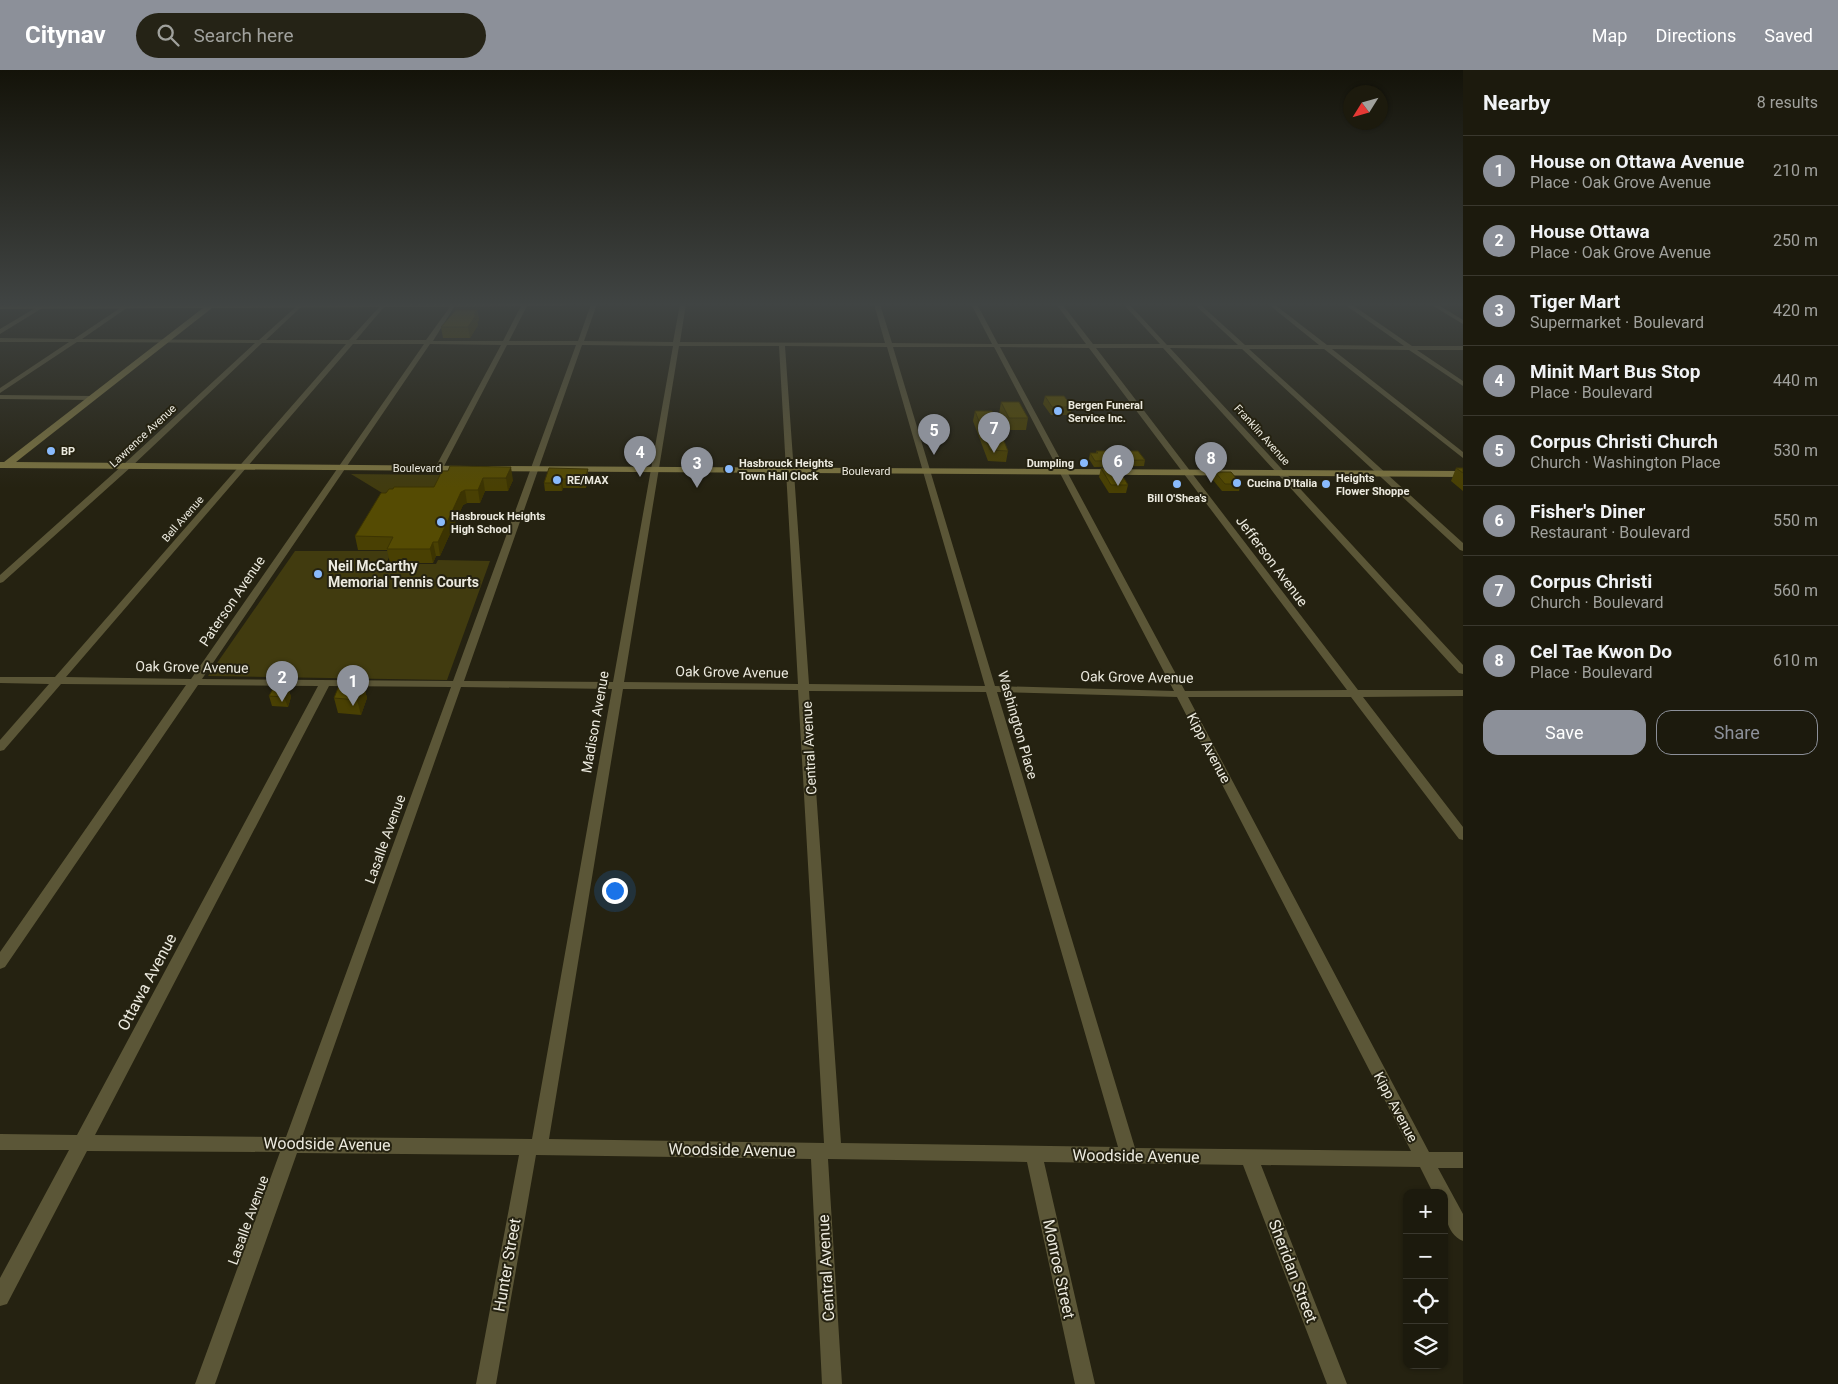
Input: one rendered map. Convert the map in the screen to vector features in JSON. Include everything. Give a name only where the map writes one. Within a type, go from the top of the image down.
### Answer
[{"type":"street","points":[[0,390],[38,365]]},
{"type":"street","points":[[2,466],[135,365]]},
{"type":"street","name":"Lawrence Avenue","points":[[0,580],[128,466],[235,365]]},
{"type":"street","name":"Bell Avenue","points":[[0,747],[331,365]]},
{"type":"street","name":"Paterson Avenue","points":[[0,963],[196,682],[413,365]]},
{"type":"street","points":[[439,468],[494,365]]},
{"type":"street","name":"Lasalle Avenue","points":[[206,1384],[456,684],[572,365]]},
{"type":"street","name":"Madison Avenue","points":[[534,1147],[672,365]]},
{"type":"street","name":"Central Avenue","points":[[783,365],[805,688],[826,1151],[832,1384]]},
{"type":"street","name":"Washington Place","points":[[896,365],[1130,1156]]},
{"type":"street","name":"Kipp Avenue","points":[[1007,365],[1440,1189]]},
{"type":"street","name":"Jefferson Avenue","points":[[1106,365],[1463,836]]},
{"type":"street","name":"Franklin Avenue","points":[[1182,365],[1463,671]]},
{"type":"street","points":[[1265,365],[1463,548]]},
{"type":"street","points":[[1348,365],[1463,456]]},
{"type":"street","points":[[1436,365],[1463,384]]},
{"type":"street","points":[[0,397],[93,398]]},
{"type":"street","name":"Boulevard","points":[[2,466],[1463,474]]},
{"type":"street","name":"Oak Grove Avenue","points":[[0,680],[992,690],[1181,694],[1463,693]]},
{"type":"street","name":"Ottawa Avenue","points":[[0,1297],[325,683]]},
{"type":"street","name":"Woodside Avenue","points":[[0,1142],[292,1144],[1463,1160]]},
{"type":"street","name":"Hunter Street","points":[[486,1384],[534,1147]]},
{"type":"street","name":"Monroe Street","points":[[1034,1154],[1085,1384]]},
{"type":"street","name":"Sheridan Street","points":[[1249,1157],[1337,1384]]},
{"type":"street","points":[[1448,1205],[1463,1232]]},
{"type":"shaded area","points":[[351,474],[443,475],[430,499],[392,499]]},
{"type":"shaded area","points":[[295,551],[392,551],[386,564],[436,564],[438,560],[490,561],[447,680],[208,676]]},
{"type":"building","points":[[1045,396],[1064,396],[1072,407],[1052,407]]},
{"type":"building","points":[[1001,402],[1019,402],[1028,418],[1009,418]]},
{"type":"building","points":[[975,411],[992,411],[1008,451],[990,450]]},
{"type":"building","points":[[1096,451],[1138,451],[1145,460],[1095,461],[1090,453],[1098,453]]},
{"type":"building","points":[[450,466],[511,467],[506,478],[483,478],[478,490],[465,490],[461,492],[438,542],[433,542],[430,549],[387,549],[393,537],[355,536],[381,493],[386,493],[394,487],[434,487],[442,471],[448,471]]},
{"type":"building","points":[[549,468],[588,469],[585,479],[562,479],[561,483],[544,483]]},
{"type":"building","points":[[1101,468],[1118,468],[1128,485],[1111,485]]},
{"type":"building","points":[[1456,468],[1463,468],[1463,473]]},
{"type":"building","points":[[1215,472],[1231,472],[1241,484],[1225,484]]},
{"type":"building","points":[[340,683],[363,683],[357,700],[334,698]]},
{"type":"building","points":[[274,687],[288,687],[284,697],[269,696]]},
{"type":"place","name":"Bergen Funeral Service Inc.","points":[[1058,411]]},
{"type":"place","name":"BP","points":[[51,451]]},
{"type":"place","name":"Corpus Christi","points":[[994,453]]},
{"type":"place","name":"Corpus Christi Church","points":[[934,455]]},
{"type":"place","name":"Dumpling","points":[[1084,463]]},
{"type":"place","name":"Hasbrouck Heights Town Hall Clock","points":[[729,469]]},
{"type":"place","name":"Minit Mart Bus Stop","points":[[640,477]]},
{"type":"place","name":"RE/MAX","points":[[557,480]]},
{"type":"place","name":"Cel Tae Kwon Do","points":[[1211,483]]},
{"type":"place","name":"Cucina D'Italia","points":[[1237,483]]},
{"type":"place","name":"Bill O'Shea's","points":[[1177,484]]},
{"type":"place","name":"Heights Flower Shoppe","points":[[1326,484]]},
{"type":"place","name":"Fisher's Diner","points":[[1118,486]]},
{"type":"place","name":"Tiger Mart","points":[[697,488]]},
{"type":"place","name":"Hasbrouck Heights High School","points":[[441,522]]},
{"type":"place","name":"Neil McCarthy Memorial Tennis Courts","points":[[318,574]]},
{"type":"place","name":"House Ottawa","points":[[282,702]]},
{"type":"place","name":"House on Ottawa Avenue","points":[[353,706]]}]
